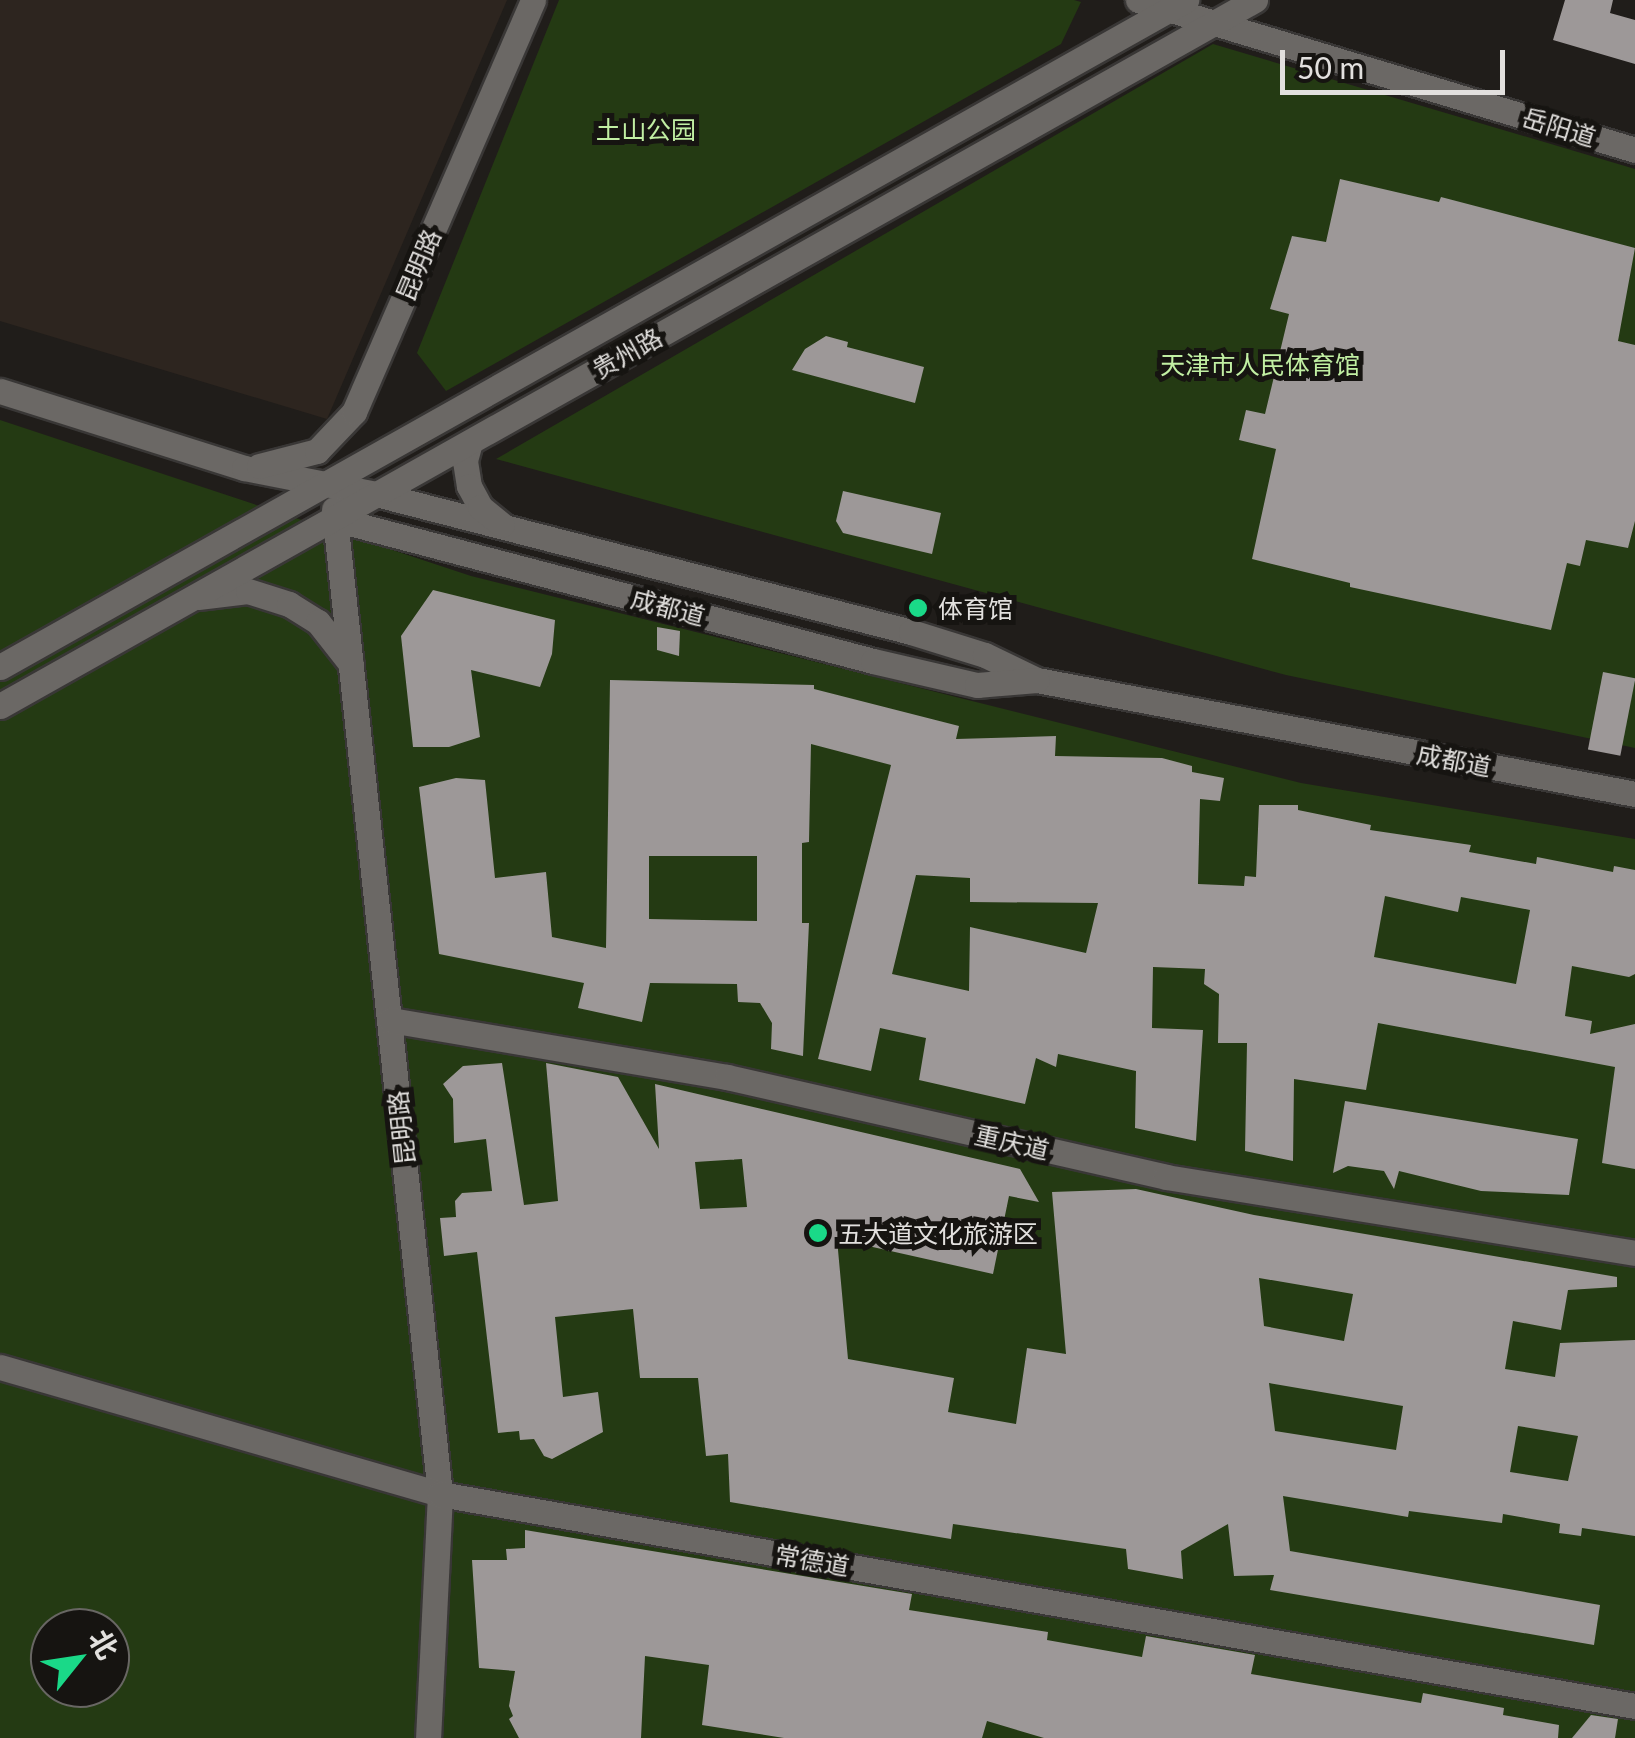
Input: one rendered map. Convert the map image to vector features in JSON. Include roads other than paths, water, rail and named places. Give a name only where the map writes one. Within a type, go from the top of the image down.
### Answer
[{"type":"street","name":"昆明路","points":[[244,468],[290,461],[316,451],[354,412],[533,0]]},
{"type":"street","name":"岳阳道","points":[[1138,0],[1177,5],[1214,24],[1635,150]]},
{"type":"street","name":"贵州路","points":[[0,706],[338,520],[376,494],[1254,0]]},
{"type":"street","name":"贵州路","points":[[0,668],[1177,5]]},
{"type":"street","name":"成都道","points":[[0,391],[244,468],[376,494],[911,632],[985,655],[1038,680],[1635,794]]},
{"type":"street","points":[[470,442],[464,461],[469,486],[480,506],[506,528]]},
{"type":"street","points":[[323,486],[338,520]]},
{"type":"street","name":"昆明路","points":[[338,520],[440,1494],[428,1738]]},
{"type":"street","name":"成都道","points":[[338,520],[872,661],[977,684],[1038,680]]},
{"type":"street","points":[[198,598],[248,590],[289,604],[318,622],[351,664]]},
{"type":"street","name":"重庆道","points":[[390,1020],[727,1077],[1166,1177],[1635,1252]]},
{"type":"street","name":"常德道","points":[[0,1367],[440,1494],[1635,1706]]},
{"type":"place","name":"体育馆","points":[[918,608]]},
{"type":"place","name":"五大道文化旅游区","points":[[818,1233]]},
{"type":"park label","name":"土山公园","points":[[646,129]]},
{"type":"park label","name":"天津市人民体育馆","points":[[1260,364]]}]
